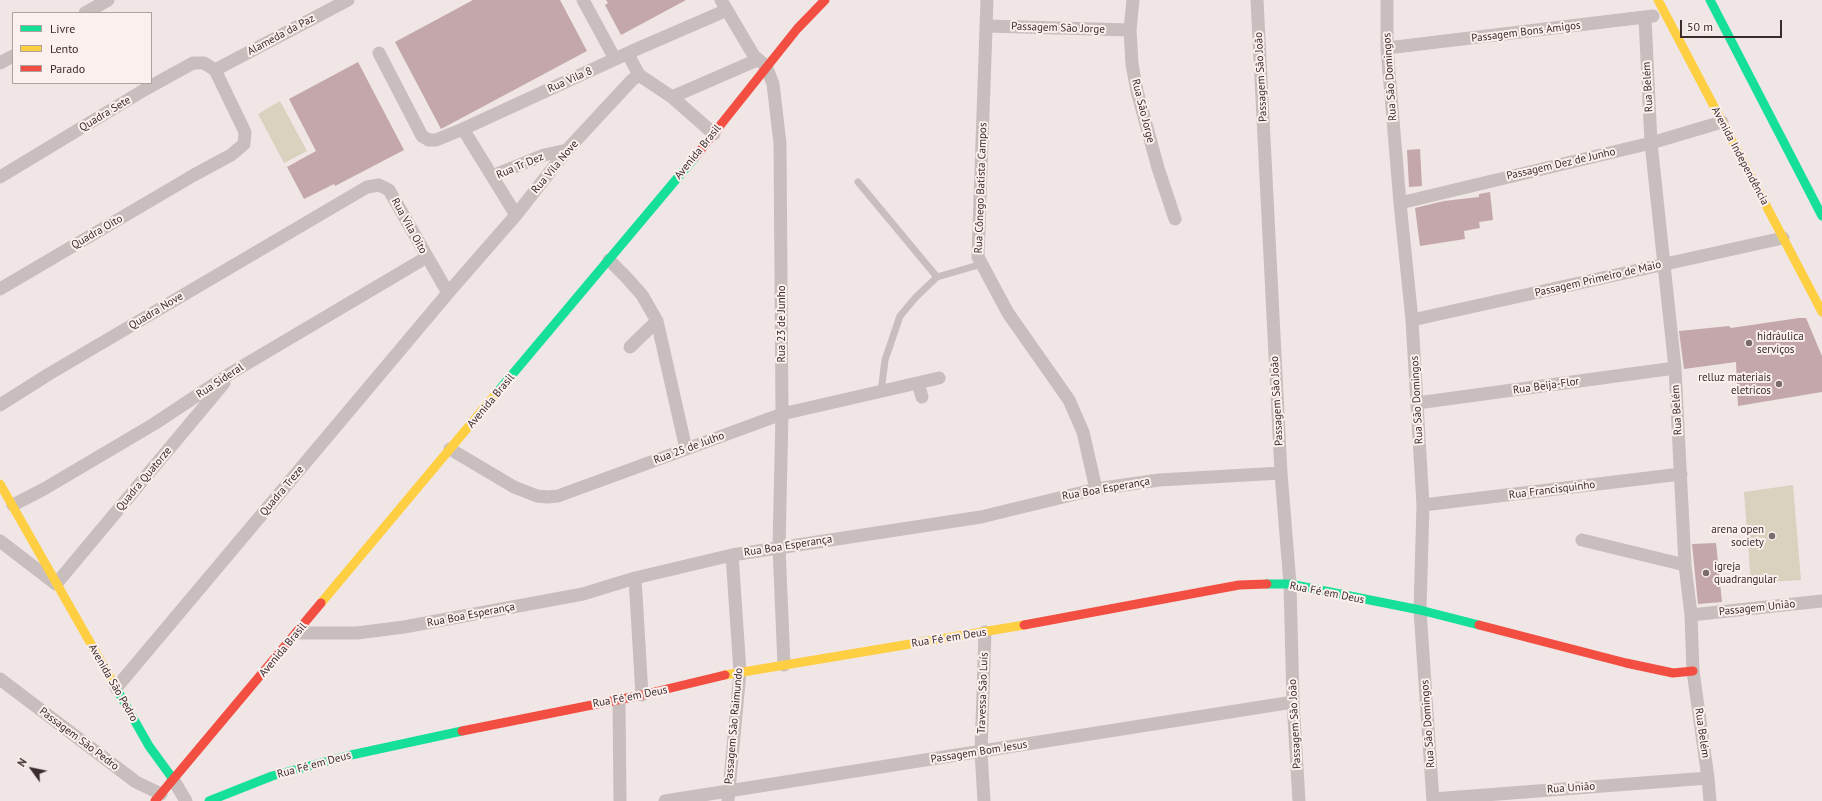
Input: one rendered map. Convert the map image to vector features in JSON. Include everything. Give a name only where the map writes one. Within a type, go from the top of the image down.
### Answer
[{"type":"main road","name":"Avenida Brasil","points":[[158,798],[298,633],[714,134],[761,63],[825,0]]},
{"type":"main road","name":"Avenida Independência","points":[[1658,0],[1822,312]]},
{"type":"main road","points":[[1710,0],[1821,212]]},
{"type":"main road","name":"Avenida São Pedro","points":[[0,484],[153,752],[173,779]]},
{"type":"main road","name":"Rua Fé em Deus","points":[[210,801],[251,783],[272,776],[352,755],[642,695],[740,672],[986,632],[1239,585],[1290,584],[1420,610],[1626,663],[1673,673],[1693,671]]},
{"type":"street","name":"Alameda da Paz","points":[[215,70],[348,0]]},
{"type":"street","points":[[583,0],[615,59]]},
{"type":"street","name":"Rua Cônego Batista Campos","points":[[987,0],[978,257],[1008,313],[1069,400],[1083,432],[1096,489]]},
{"type":"street","name":"Rua São Jorge","points":[[1133,0],[1130,30],[1132,64],[1137,91],[1158,168],[1175,219]]},
{"type":"street","name":"Passagem São João","points":[[1257,0],[1281,473],[1290,584],[1293,702],[1299,801]]},
{"type":"street","name":"Rua São Domingos","points":[[1387,0],[1387,48],[1400,203],[1412,320],[1423,505],[1420,610],[1433,800]]},
{"type":"street","points":[[88,12],[104,2]]},
{"type":"street","name":"Rua Vila 8","points":[[379,53],[422,136],[429,140],[436,140],[628,54],[724,5]]},
{"type":"street","name":"Rua 23 de Junho","points":[[724,5],[761,63],[772,84],[780,143],[782,414],[779,547],[784,665]]},
{"type":"street","name":"Passagem Bons Amigos","points":[[1387,48],[1645,18],[1665,14]]},
{"type":"street","name":"Rua Belém","points":[[1645,18],[1651,143],[1675,368],[1685,565],[1691,615],[1693,671],[1710,801]]},
{"type":"street","name":"Passagem São Jorge","points":[[986,26],[1130,30]]},
{"type":"street","points":[[628,54],[639,75],[672,97],[714,134]]},
{"type":"street","points":[[0,63],[12,57]]},
{"type":"street","name":"Quadra Sete","points":[[0,177],[185,66],[199,62],[204,63],[215,70]]},
{"type":"street","points":[[672,97],[761,63]]},
{"type":"street","name":"Quadra Oito","points":[[0,289],[194,175],[231,155],[240,148],[245,138],[245,132],[215,70]]},
{"type":"street","name":"Rua Vila Nove","points":[[448,293],[516,215],[567,150],[624,87],[639,75]]},
{"type":"street","name":"Passagem Dez de Junho","points":[[1400,203],[1651,143],[1722,122]]},
{"type":"street","points":[[463,129],[492,176]]},
{"type":"street","name":"Rua Tr Dez","points":[[516,215],[492,176],[544,155],[567,150]]},
{"type":"street","name":"Rua Vila Oito","points":[[314,218],[367,187],[380,185],[384,187],[389,190],[448,293]]},
{"type":"street","name":"Quadra Nove","points":[[0,405],[49,374],[314,218]]},
{"type":"street","name":"Passagem Primeiro de Maio","points":[[1412,320],[1783,238]]},
{"type":"street","name":"Rua Sideral","points":[[13,505],[44,489],[154,424],[231,373],[426,257]]},
{"type":"street","points":[[609,260],[642,295],[657,321],[686,449]]},
{"type":"street","name":"Quadra Treze","points":[[116,688],[448,293]]},
{"type":"street","points":[[630,346],[657,321]]},
{"type":"street","name":"Rua Beija-Flor","points":[[1417,403],[1675,368]]},
{"type":"street","name":"Quadra Quatorze","points":[[56,584],[231,373]]},
{"type":"street","name":"Rua 25 de Julho","points":[[450,449],[514,488],[537,496],[547,497],[566,493],[782,414],[939,378]]},
{"type":"street","points":[[918,383],[922,397]]},
{"type":"street","name":"Rua Boa Esperança","points":[[298,633],[357,633],[404,627],[583,594],[635,578],[732,555],[981,517],[1096,489],[1159,480],[1281,473]]},
{"type":"street","name":"Rua Francisquinho","points":[[1423,505],[1681,474]]},
{"type":"street","points":[[1582,540],[1685,565]]},
{"type":"street","name":"Avenida São Pedro","points":[[0,541],[56,584]]},
{"type":"street","name":"Passagem São Raimundo","points":[[728,796],[740,672],[732,555]]},
{"type":"street","points":[[635,578],[642,695]]},
{"type":"street","name":"Passagem União","points":[[1691,615],[1822,604]]},
{"type":"street","name":"Travessa São Luís","points":[[984,801],[981,752],[986,632]]},
{"type":"street","name":"Passagem São Pedro","points":[[0,679],[158,798]]},
{"type":"street","points":[[619,699],[620,801]]},
{"type":"street","name":"Passagem Bom Jesus","points":[[665,801],[728,796],[981,752],[1293,702]]},
{"type":"street","name":"Rua União","points":[[1433,800],[1708,778]]},
{"type":"street","points":[[173,779],[186,801]]},
{"type":"lane","points":[[858,182],[937,277]]},
{"type":"lane","points":[[881,392],[885,360],[900,316],[916,297],[937,277],[982,264]]},
{"type":"shaded area","points":[[280,101],[307,151],[284,163],[258,114]]},
{"type":"shaded area","name":"arena open society","points":[[1793,485],[1801,580],[1751,583],[1744,492]]},
{"type":"building","points":[[473,0],[560,0],[587,51],[441,129],[395,42]]},
{"type":"building","points":[[606,0],[686,0],[621,35],[605,5],[608,3]]},
{"type":"building","points":[[358,62],[404,150],[335,186],[334,184],[304,199],[287,167],[316,151],[289,99]]},
{"type":"building","points":[[1420,149],[1422,186],[1409,187],[1407,150]]},
{"type":"building","points":[[1490,192],[1493,220],[1479,222],[1480,228],[1464,231],[1465,239],[1420,246],[1415,208],[1444,201],[1479,197],[1479,194]]},
{"type":"building","name":"hidráulica serviços","points":[[1806,318],[1822,356],[1822,392],[1738,406],[1736,362],[1684,369],[1679,331],[1729,326],[1731,328]]},
{"type":"building","name":"igreja quadrangular","points":[[1716,543],[1722,602],[1698,604],[1692,544]]},
{"type":"traffic: fast","points":[[1710,0],[1822,216]]},
{"type":"traffic: fast","points":[[495,395],[695,157]]},
{"type":"traffic: fast","points":[[1267,584],[1290,584],[1420,610],[1479,625]]},
{"type":"traffic: fast","points":[[116,688],[149,746],[173,779]]},
{"type":"traffic: fast","points":[[209,801],[272,776],[351,755],[462,731]]},
{"type":"traffic: slow","points":[[1658,0],[1822,312]]},
{"type":"traffic: slow","points":[[321,603],[495,395]]},
{"type":"traffic: slow","points":[[0,484],[116,688]]},
{"type":"traffic: slow","points":[[725,675],[1024,625]]},
{"type":"traffic: jam","points":[[695,157],[797,29],[825,0]]},
{"type":"traffic: jam","points":[[1024,625],[1239,585],[1267,584]]},
{"type":"traffic: jam","points":[[155,801],[321,603]]},
{"type":"traffic: jam","points":[[1479,625],[1626,663],[1673,673],[1693,671]]},
{"type":"traffic: jam","points":[[462,731],[642,695],[725,675]]},
{"type":"place","name":"hidráulica serviços","points":[[1749,343]]},
{"type":"place","name":"relluz materiais eletricos","points":[[1779,384]]},
{"type":"place","name":"arena open society","points":[[1772,536]]},
{"type":"place","name":"igreja quadrangular","points":[[1706,573]]}]
